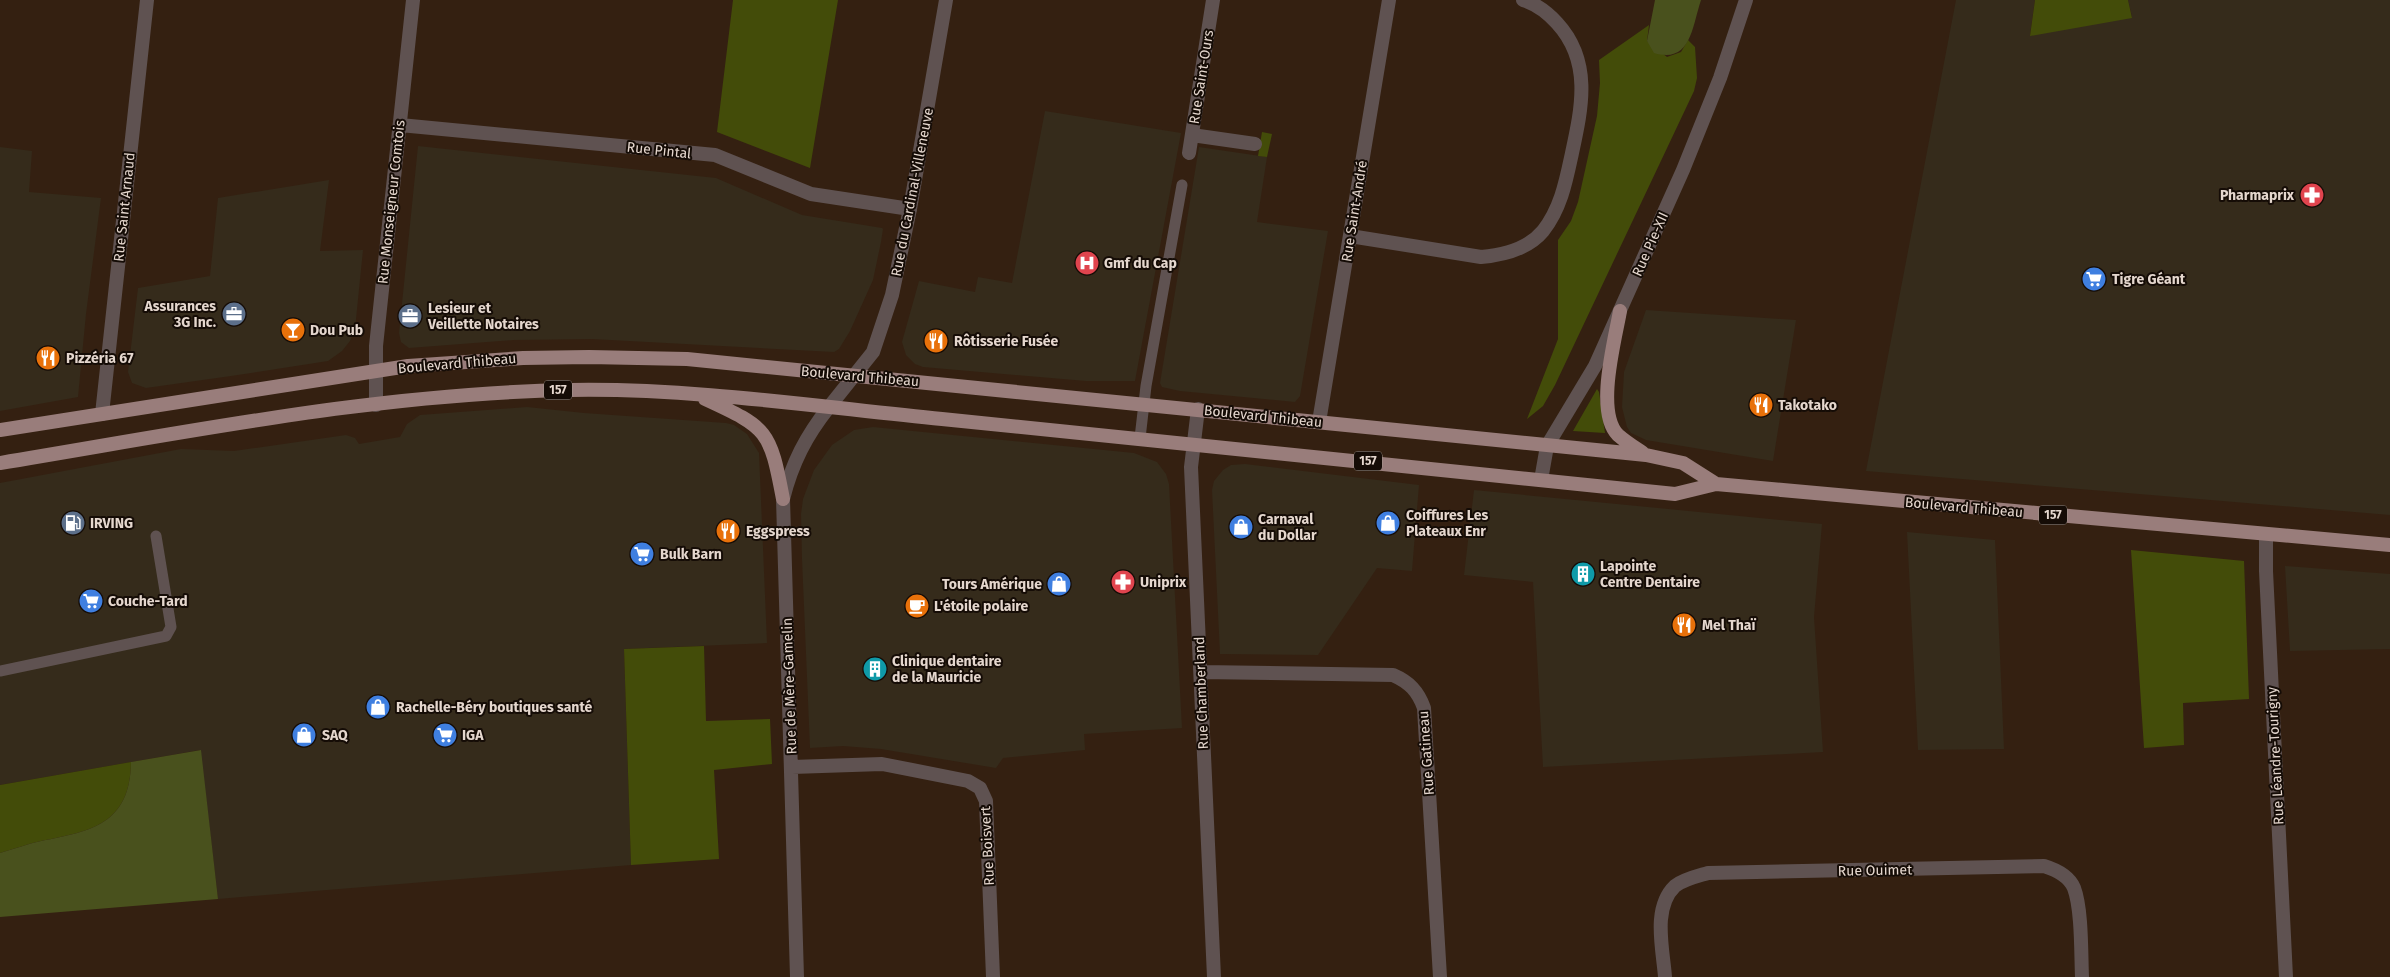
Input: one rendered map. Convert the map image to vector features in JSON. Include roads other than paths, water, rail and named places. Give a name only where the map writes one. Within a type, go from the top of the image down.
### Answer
[{"type":"main road","points":[[1620,311],[1608,385],[1608,408],[1618,435],[1646,455]]},
{"type":"main road","name":"Boulevard Thibeau","points":[[0,430],[408,366],[523,358],[687,359],[1144,403],[1646,455],[1683,463],[1716,484]]},
{"type":"main road","name":"Boulevard Thibeau","points":[[0,463],[108,444],[376,405],[528,391],[600,390],[695,394],[1194,443],[1675,494],[1716,484],[2390,545]]},
{"type":"main road","points":[[695,394],[743,416],[762,432],[768,440],[775,459],[783,498]]},
{"type":"street","name":"Rue Saint Arnaud","points":[[102,414],[147,0]]},
{"type":"street","name":"Rue Monseigneur Comtois","points":[[376,405],[374,371],[413,0]]},
{"type":"street","name":"Rue du Cardinal-Villeneuve","points":[[829,407],[873,352],[892,295],[910,209],[946,0]]},
{"type":"street","name":"Rue Saint-Ours","points":[[1189,153],[1214,0]]},
{"type":"street","name":"Rue Saint-André","points":[[1319,422],[1389,0]]},
{"type":"street","points":[[1350,236],[1481,257],[1494,256],[1519,249],[1542,231],[1563,194],[1582,108],[1582,85],[1576,53],[1566,33],[1549,15],[1523,0]]},
{"type":"street","name":"Rue Pie-XII","points":[[1541,480],[1547,446],[1595,366],[1704,119],[1746,0]]},
{"type":"street","name":"Rue Pintal","points":[[400,125],[714,156],[811,194],[910,209]]},
{"type":"street","points":[[1192,135],[1255,144]]},
{"type":"street","name":"Rue de Mère-Gamelin","points":[[797,977],[783,498],[797,455],[811,431],[829,407]]},
{"type":"street","name":"Rue Chamberland","points":[[1198,409],[1191,467],[1214,977]]},
{"type":"street","name":"Rue Léandre-Tourigny","points":[[2266,535],[2286,977]]},
{"type":"street","name":"Rue Gatineau","points":[[1201,672],[1392,675],[1403,679],[1420,696],[1424,708],[1440,977]]},
{"type":"street","name":"Rue Boisvert","points":[[792,767],[882,764],[968,781],[980,788],[986,801],[993,977]]},
{"type":"street","name":"Rue Ouimet","points":[[1664,977],[1661,922],[1664,903],[1676,886],[1708,873],[2044,866],[2062,874],[2074,888],[2077,902],[2082,977]]},
{"type":"lane","points":[[1140,438],[1144,403],[1182,185]]},
{"type":"lane","points":[[0,671],[166,636],[171,627],[156,536]]},
{"type":"place","name":"Pharmaprix","points":[[2312,195]]},
{"type":"place","name":"Gmf du Cap","points":[[1087,263]]},
{"type":"place","name":"Tigre Géant","points":[[2094,279]]},
{"type":"place","name":"Assurances 3G Inc.","points":[[234,314]]},
{"type":"place","name":"Lesieur et Veillette Notaires","points":[[410,316]]},
{"type":"place","name":"Dou Pub","points":[[293,330]]},
{"type":"place","name":"Rôtisserie Fusée","points":[[936,341]]},
{"type":"place","name":"Pizzéria 67","points":[[48,358]]},
{"type":"place","name":"Takotako","points":[[1761,405]]},
{"type":"place","name":"IRVING","points":[[73,523]]},
{"type":"place","name":"Coiffures Les Plateaux Enr","points":[[1388,523]]},
{"type":"place","name":"Carnaval du Dollar","points":[[1241,527]]},
{"type":"place","name":"Eggspress","points":[[728,531]]},
{"type":"place","name":"Bulk Barn","points":[[642,554]]},
{"type":"place","name":"Lapointe Centre Dentaire","points":[[1583,574]]},
{"type":"place","name":"Uniprix","points":[[1123,582]]},
{"type":"place","name":"Tours Amérique","points":[[1059,584]]},
{"type":"place","name":"Couche-Tard","points":[[91,601]]},
{"type":"place","name":"L'étoile polaire","points":[[917,606]]},
{"type":"place","name":"Mel Thaï","points":[[1684,625]]},
{"type":"place","name":"Clinique dentaire de la Mauricie","points":[[875,669]]},
{"type":"place","name":"Rachelle-Béry boutiques santé","points":[[378,707]]},
{"type":"place","name":"SAQ","points":[[304,735]]},
{"type":"place","name":"IGA","points":[[445,735]]}]
